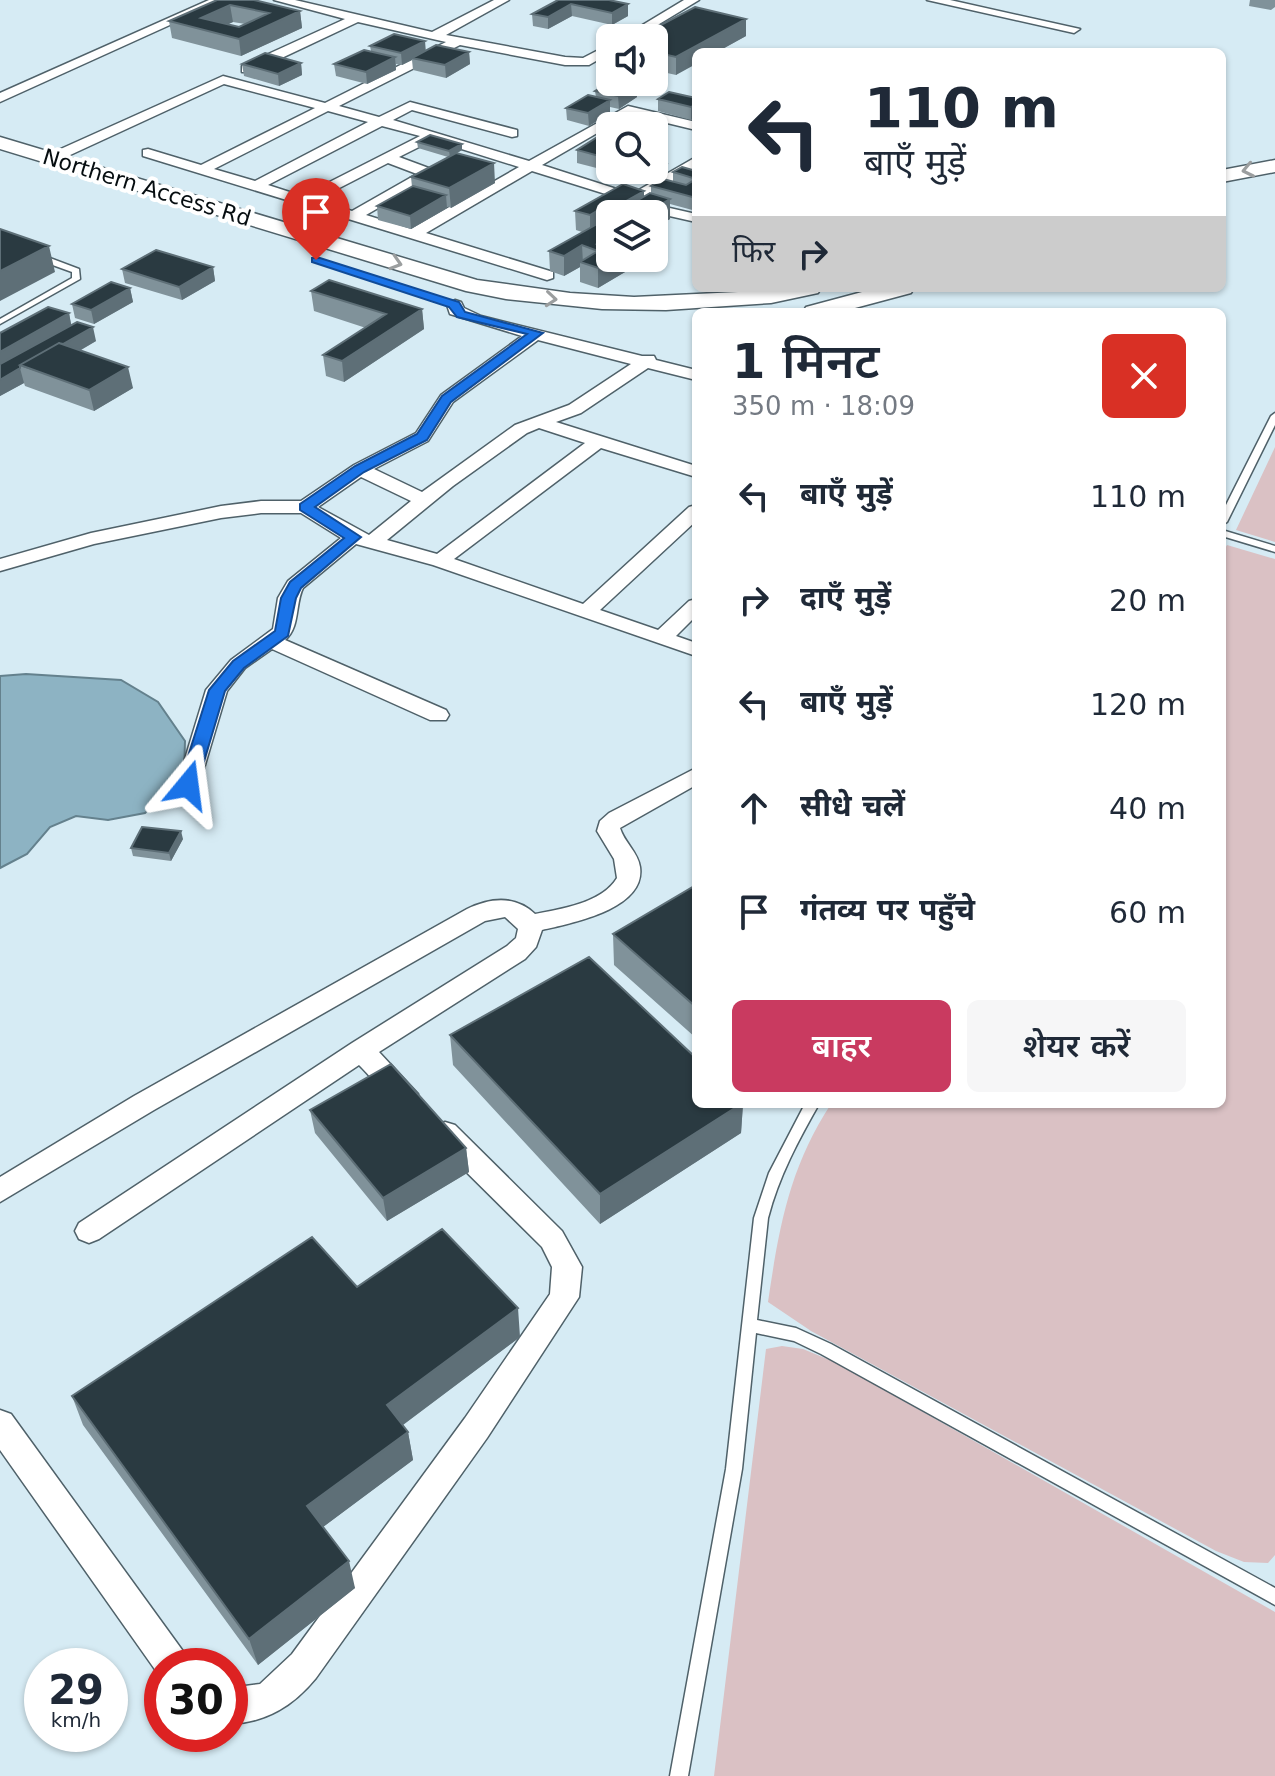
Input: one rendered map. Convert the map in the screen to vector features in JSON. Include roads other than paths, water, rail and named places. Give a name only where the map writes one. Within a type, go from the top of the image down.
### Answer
[{"type":"main road","name":"Northern Access Rd","points":[[0,143],[433,274],[533,298],[596,303],[684,304],[796,292]]},
{"type":"main road","points":[[1248,150],[1275,147]]},
{"type":"main road","name":"Northern Access Rd","points":[[0,163],[410,289],[433,274]]},
{"type":"main road","points":[[1226,175],[1275,166]]},
{"type":"main road","points":[[829,308],[888,292]]},
{"type":"main road","points":[[447,302],[572,323],[658,326]]},
{"type":"street","points":[[0,98],[219,0]]},
{"type":"street","points":[[280,0],[457,41],[572,62],[585,62],[596,56]]},
{"type":"street","points":[[434,36],[503,0]]},
{"type":"street","points":[[651,24],[693,0]]},
{"type":"street","points":[[933,0],[1019,12],[1074,29]]},
{"type":"street","points":[[50,159],[356,18]]},
{"type":"street","points":[[203,169],[457,41]]},
{"type":"street","points":[[223,80],[432,135],[632,197],[642,207],[692,217]]},
{"type":"street","points":[[256,186],[412,106],[512,133]]},
{"type":"street","points":[[413,234],[630,109],[692,125]]},
{"type":"street","points":[[303,201],[432,135]]},
{"type":"street","points":[[148,153],[547,275]]},
{"type":"street","points":[[354,216],[429,173],[387,158]]},
{"type":"street","points":[[632,197],[692,163]]},
{"type":"street","points":[[447,302],[461,314],[692,374]]},
{"type":"street","points":[[305,507],[360,469],[422,437],[447,399],[537,333]]},
{"type":"street","points":[[188,785],[217,690],[238,664],[285,628],[288,598],[295,585],[424,500],[521,429],[575,409],[648,360]]},
{"type":"street","points":[[540,423],[692,471]]},
{"type":"street","points":[[440,561],[597,442]]},
{"type":"street","points":[[360,469],[424,500]]},
{"type":"street","points":[[0,565],[91,539],[192,518],[261,507],[305,507],[364,539],[440,561],[692,649]]},
{"type":"street","points":[[585,613],[692,518]]},
{"type":"street","points":[[662,638],[692,609]]},
{"type":"street","points":[[271,641],[438,715]]},
{"type":"street","points":[[529,924],[571,916],[600,905],[620,891],[628,880],[630,869],[624,854],[607,831],[610,822],[692,777]]},
{"type":"street","points":[[0,1191],[144,1103],[476,915],[505,908],[524,917],[529,924],[531,933],[526,943],[508,958],[361,1050],[89,1231]]},
{"type":"street","points":[[248,1706],[273,1697],[304,1666],[476,1428],[564,1297],[567,1267],[552,1239],[361,1050]]},
{"type":"street","points":[[0,1424],[160,1648]]},
{"type":"lane","points":[[0,322],[71,283],[78,275],[70,267],[28,253]]},
{"type":"lane","points":[[1226,514],[1275,416]]},
{"type":"lane","points":[[1226,534],[1275,549]]},
{"type":"lane","points":[[679,1776],[734,1469],[761,1218],[768,1186],[810,1108]]},
{"type":"lane","points":[[749,1325],[796,1335],[826,1349],[1275,1597]]},
{"type":"water","points":[[26,674],[121,680],[158,702],[185,741],[184,774],[145,813],[108,820],[76,816],[50,827],[27,854],[0,868],[0,676]]}]
